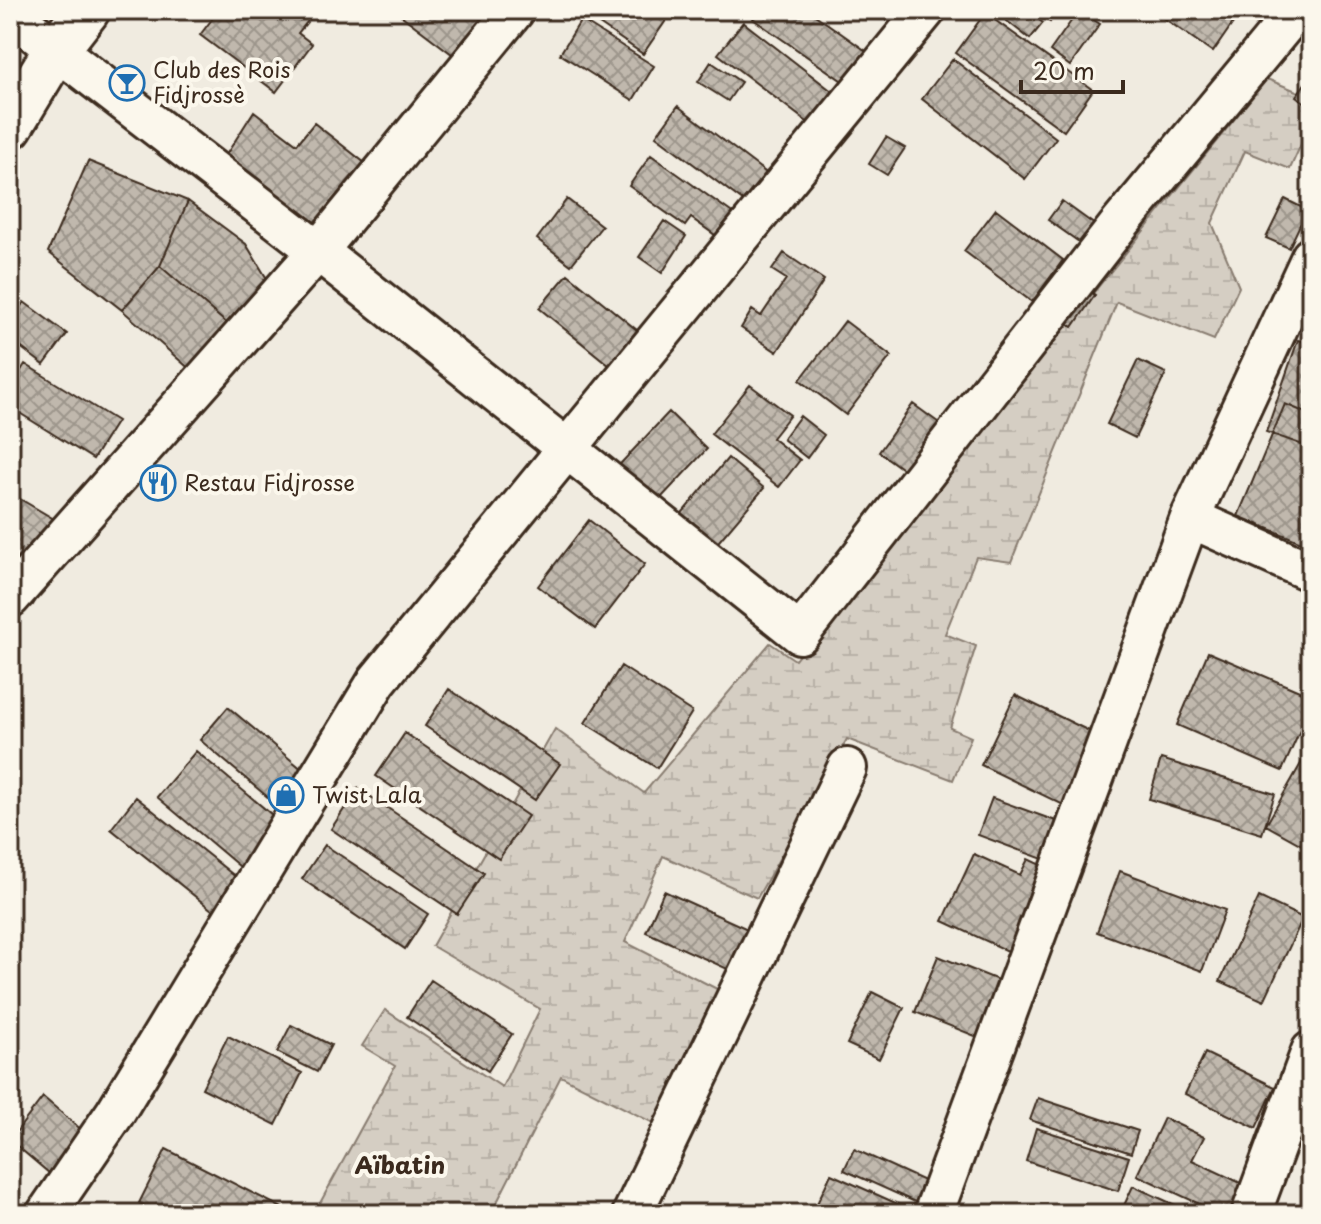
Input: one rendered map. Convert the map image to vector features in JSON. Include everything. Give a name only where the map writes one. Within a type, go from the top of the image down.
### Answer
[{"type":"main road","points":[[10,126],[56,50],[87,10]]},
{"type":"street","points":[[10,598],[318,251],[515,10]]},
{"type":"street","points":[[46,1214],[115,1113],[377,681],[926,10]]},
{"type":"street","points":[[10,14],[318,251],[800,634],[1118,226],[1297,10]]},
{"type":"street","points":[[933,1214],[1190,518],[1311,257]]},
{"type":"street","points":[[1190,518],[1311,572]]},
{"type":"street","points":[[632,1214],[847,768]]},
{"type":"street","points":[[1251,1214],[1311,1051]]},
{"type":"green space","points":[[1267,79],[1311,97],[1311,122],[1290,169],[1245,151],[1212,223],[1239,287],[1214,340],[1117,302],[1011,562],[976,557],[945,634],[976,646],[950,728],[971,737],[953,780],[847,739],[757,898],[663,856],[625,942],[719,990],[655,1124],[561,1076],[491,1214],[314,1214],[395,1066],[362,1046],[385,1010],[502,1087],[540,1009],[432,946],[555,729],[644,793],[770,643],[795,660]]},
{"type":"building","points":[[219,10],[304,10],[312,16],[298,33],[312,44],[276,92],[200,35]]},
{"type":"building","points":[[394,10],[479,10],[504,29],[473,70]]},
{"type":"building","points":[[598,10],[653,10],[667,19],[643,54],[592,19]]},
{"type":"building","points":[[759,10],[808,10],[876,58],[854,89],[753,19]]},
{"type":"building","points":[[993,10],[1026,10],[1043,23],[1030,39]]},
{"type":"building","points":[[1032,10],[1057,10],[1050,22]]},
{"type":"building","points":[[1079,10],[1100,24],[1070,66],[1050,51]]},
{"type":"building","points":[[1152,10],[1242,10],[1213,52]]},
{"type":"building","points":[[985,13],[1093,90],[1064,131],[956,53]]},
{"type":"building","points":[[581,20],[654,66],[633,100],[560,54]]},
{"type":"building","points":[[743,22],[842,99],[819,131],[718,54]]},
{"type":"building","points":[[953,59],[1056,138],[1025,179],[922,99]]},
{"type":"building","points":[[711,62],[741,82],[728,101],[698,82]]},
{"type":"building","points":[[1311,79],[1311,107],[1296,96]]},
{"type":"building","points":[[678,106],[773,178],[751,207],[656,136]]},
{"type":"building","points":[[254,111],[297,144],[314,123],[384,178],[316,258],[212,177]]},
{"type":"building","points":[[886,137],[905,148],[887,175],[869,164]]},
{"type":"building","points":[[651,155],[759,232],[743,255],[691,218],[685,226],[629,186]]},
{"type":"building","points":[[88,161],[188,201],[160,266],[122,310],[48,252]]},
{"type":"building","points":[[567,199],[602,226],[571,265],[537,239]]},
{"type":"building","points":[[1285,199],[1307,210],[1289,248],[1266,238]]},
{"type":"building","points":[[188,201],[246,244],[272,287],[239,334],[160,266]]},
{"type":"building","points":[[1062,201],[1095,225],[1082,244],[1048,220]]},
{"type":"building","points":[[996,209],[1063,260],[1032,302],[964,251]]},
{"type":"building","points":[[664,221],[686,236],[662,273],[639,257]]},
{"type":"building","points":[[784,253],[824,280],[777,352],[741,328],[752,310],[761,316],[786,279],[772,270]]},
{"type":"building","points":[[160,266],[239,334],[200,378],[122,310]]},
{"type":"building","points":[[568,274],[643,335],[615,370],[539,308]]},
{"type":"building","points":[[1074,280],[1095,295],[1073,327],[1051,312]]},
{"type":"building","points":[[24,302],[67,334],[44,365],[10,339],[10,321]]},
{"type":"building","points":[[845,321],[891,356],[846,415],[800,380]]},
{"type":"building","points":[[1298,340],[1311,344],[1311,422],[1303,445],[1266,432]]},
{"type":"building","points":[[1138,360],[1166,373],[1135,438],[1107,424]]},
{"type":"building","points":[[25,364],[117,421],[93,459],[10,407],[10,388]]},
{"type":"building","points":[[750,385],[790,415],[772,438],[800,460],[779,487],[711,434]]},
{"type":"building","points":[[913,404],[968,444],[933,491],[879,452]]},
{"type":"building","points":[[1285,404],[1311,415],[1311,546],[1238,516]]},
{"type":"building","points":[[669,412],[707,449],[645,515],[607,478]]},
{"type":"building","points":[[800,416],[824,435],[807,458],[783,439]]},
{"type":"building","points":[[728,458],[764,488],[703,560],[668,530]]},
{"type":"building","points":[[10,493],[76,532],[33,605],[10,592]]},
{"type":"building","points":[[589,520],[645,564],[595,629],[538,586]]},
{"type":"building","points":[[1208,652],[1311,696],[1311,706],[1282,771],[1177,725]]},
{"type":"building","points":[[621,666],[692,712],[657,768],[585,723]]},
{"type":"building","points":[[449,689],[560,764],[535,800],[425,726]]},
{"type":"building","points":[[1015,695],[1116,744],[1082,814],[981,765]]},
{"type":"building","points":[[228,707],[310,776],[283,810],[200,740]]},
{"type":"building","points":[[405,733],[528,816],[499,859],[376,776]]},
{"type":"building","points":[[1311,746],[1311,850],[1266,825]]},
{"type":"building","points":[[196,751],[290,830],[252,877],[157,797]]},
{"type":"building","points":[[1161,759],[1275,794],[1262,834],[1149,799]]},
{"type":"building","points":[[358,788],[484,873],[457,914],[331,829]]},
{"type":"building","points":[[136,797],[247,886],[222,918],[111,829]]},
{"type":"building","points":[[992,798],[1084,831],[1070,869],[978,835]]},
{"type":"building","points":[[325,845],[428,914],[405,949],[302,879]]},
{"type":"building","points":[[974,854],[1020,875],[1028,859],[1062,875],[1023,958],[943,921]]},
{"type":"building","points":[[1120,871],[1225,910],[1202,971],[1097,932]]},
{"type":"building","points":[[664,891],[752,931],[734,972],[646,932]]},
{"type":"building","points":[[1259,897],[1303,918],[1264,1001],[1220,981]]},
{"type":"building","points":[[938,956],[1008,984],[985,1040],[915,1012]]},
{"type":"building","points":[[431,980],[512,1034],[488,1071],[407,1017]]},
{"type":"building","points":[[872,992],[904,1008],[879,1059],[847,1044]]},
{"type":"building","points":[[291,1025],[331,1045],[317,1072],[277,1052]]},
{"type":"building","points":[[228,1036],[302,1073],[276,1125],[202,1088]]},
{"type":"building","points":[[1205,1053],[1275,1087],[1256,1128],[1185,1094]]},
{"type":"building","points":[[43,1097],[110,1154],[75,1195],[10,1140]]},
{"type":"building","points":[[1038,1098],[1138,1131],[1131,1153],[1030,1120]]},
{"type":"building","points":[[1164,1118],[1204,1137],[1192,1160],[1264,1194],[1255,1214],[1221,1214],[1137,1175]]},
{"type":"building","points":[[1036,1128],[1129,1157],[1118,1191],[1026,1161]]},
{"type":"building","points":[[166,1149],[294,1214],[161,1214],[139,1203]]},
{"type":"building","points":[[854,1149],[935,1186],[926,1207],[844,1170]]},
{"type":"building","points":[[831,1174],[920,1214],[813,1212]]},
{"type":"building","points":[[1311,1179],[1311,1209],[1302,1206]]},
{"type":"building","points":[[1133,1186],[1195,1214],[1120,1214]]},
{"type":"place","name":"Club des Rois Fidjrossè","points":[[127,83]]},
{"type":"place","name":"Restau Fidjrosse","points":[[158,483]]},
{"type":"place","name":"Twist Lala","points":[[286,795]]},
{"type":"district","name":"Aïbatin","points":[[400,1166]]}]
